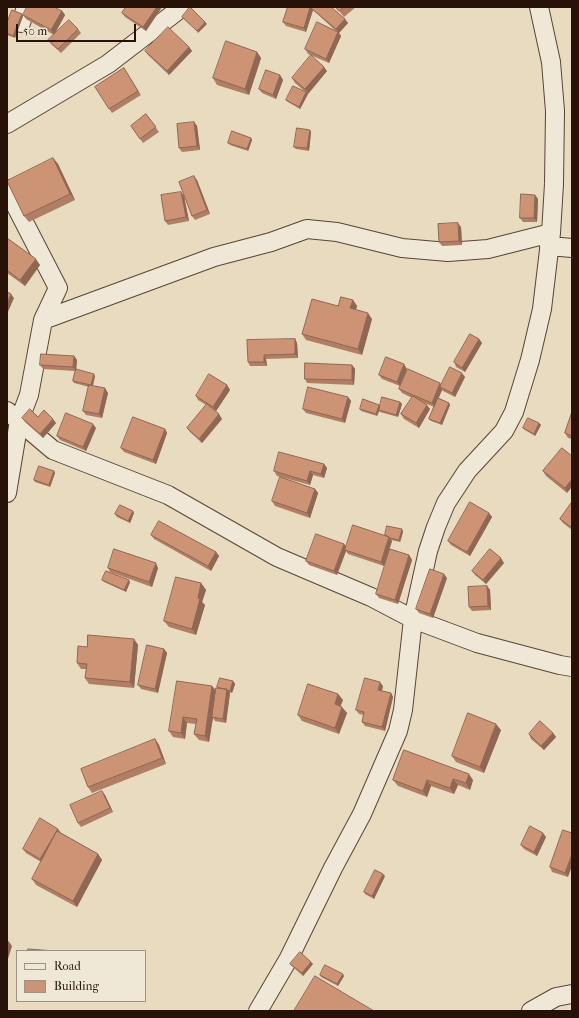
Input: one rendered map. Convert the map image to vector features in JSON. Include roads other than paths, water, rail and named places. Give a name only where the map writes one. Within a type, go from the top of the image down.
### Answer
[{"type":"street","points":[[258,1011],[289,958],[333,868],[362,814],[398,731],[413,619],[428,551],[446,503],[467,472],[504,431],[514,412],[530,360],[542,308],[550,239],[554,184],[555,111],[550,62],[539,7]]},
{"type":"street","points":[[7,124],[108,64],[181,8]]},
{"type":"street","points":[[7,189],[58,288],[43,320],[29,395],[13,416],[7,493]]},
{"type":"street","points":[[43,320],[214,257],[272,242],[307,228],[337,232],[402,248],[448,252],[488,249],[550,239],[572,248]]},
{"type":"street","points":[[13,416],[53,450],[168,495],[278,557],[371,597],[413,619],[477,643],[572,667]]},
{"type":"street","points":[[531,1011],[556,997],[572,994]]}]
